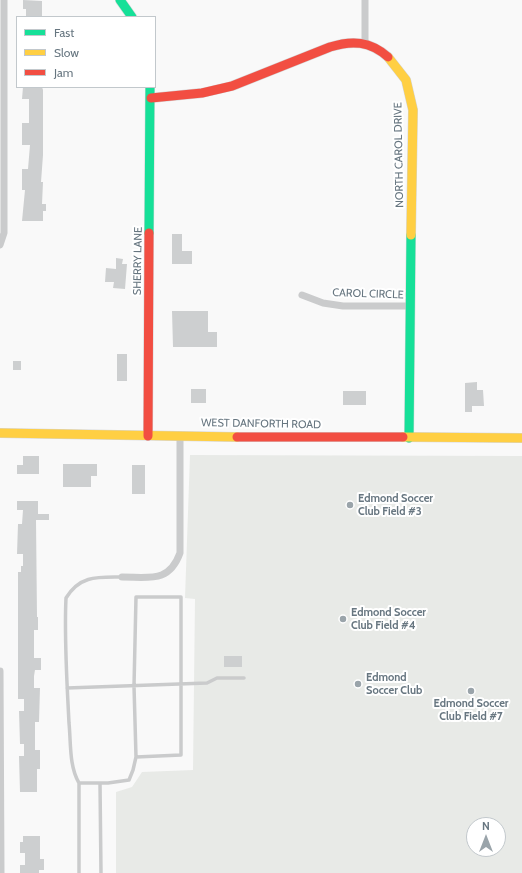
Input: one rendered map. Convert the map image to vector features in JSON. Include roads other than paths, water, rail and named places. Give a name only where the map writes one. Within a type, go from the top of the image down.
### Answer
[{"type":"street","points":[[0,245],[4,233],[2,160],[4,0]]},
{"type":"street","points":[[120,0],[131,16]]},
{"type":"street","points":[[151,98],[205,93],[233,85],[300,61],[331,46],[350,43],[365,43],[365,0]]},
{"type":"street","name":"NORTH CAROL DRIVE","points":[[365,43],[376,47],[403,72],[409,86],[413,110],[409,438]]},
{"type":"street","name":"SHERRY LANE","points":[[148,436],[150,88]]},
{"type":"street","name":"CAROL CIRCLE","points":[[302,295],[323,303],[343,306],[411,306]]},
{"type":"street","name":"WEST DANFORTH ROAD","points":[[0,433],[148,436],[522,438]]},
{"type":"street","points":[[122,577],[158,577],[176,565],[180,552],[180,436]]},
{"type":"street","points":[[0,672],[1,873]]},
{"type":"lane","points":[[78,873],[79,783],[74,775],[67,688],[66,598],[72,588],[88,579],[122,577]]},
{"type":"lane","points":[[79,783],[122,782],[129,780],[136,757],[134,686],[136,597],[180,597],[180,755],[136,757]]},
{"type":"lane","points":[[67,688],[207,683],[217,678],[244,678]]},
{"type":"lane","points":[[100,783],[101,873]]},
{"type":"place","name":"Edmond Soccer Club Field #3","points":[[350,505]]},
{"type":"place","name":"Edmond Soccer Club Field #4","points":[[343,619]]},
{"type":"place","name":"Edmond Soccer Club","points":[[358,684]]},
{"type":"place","name":"Edmond Soccer Club Field #7","points":[[471,691]]}]
